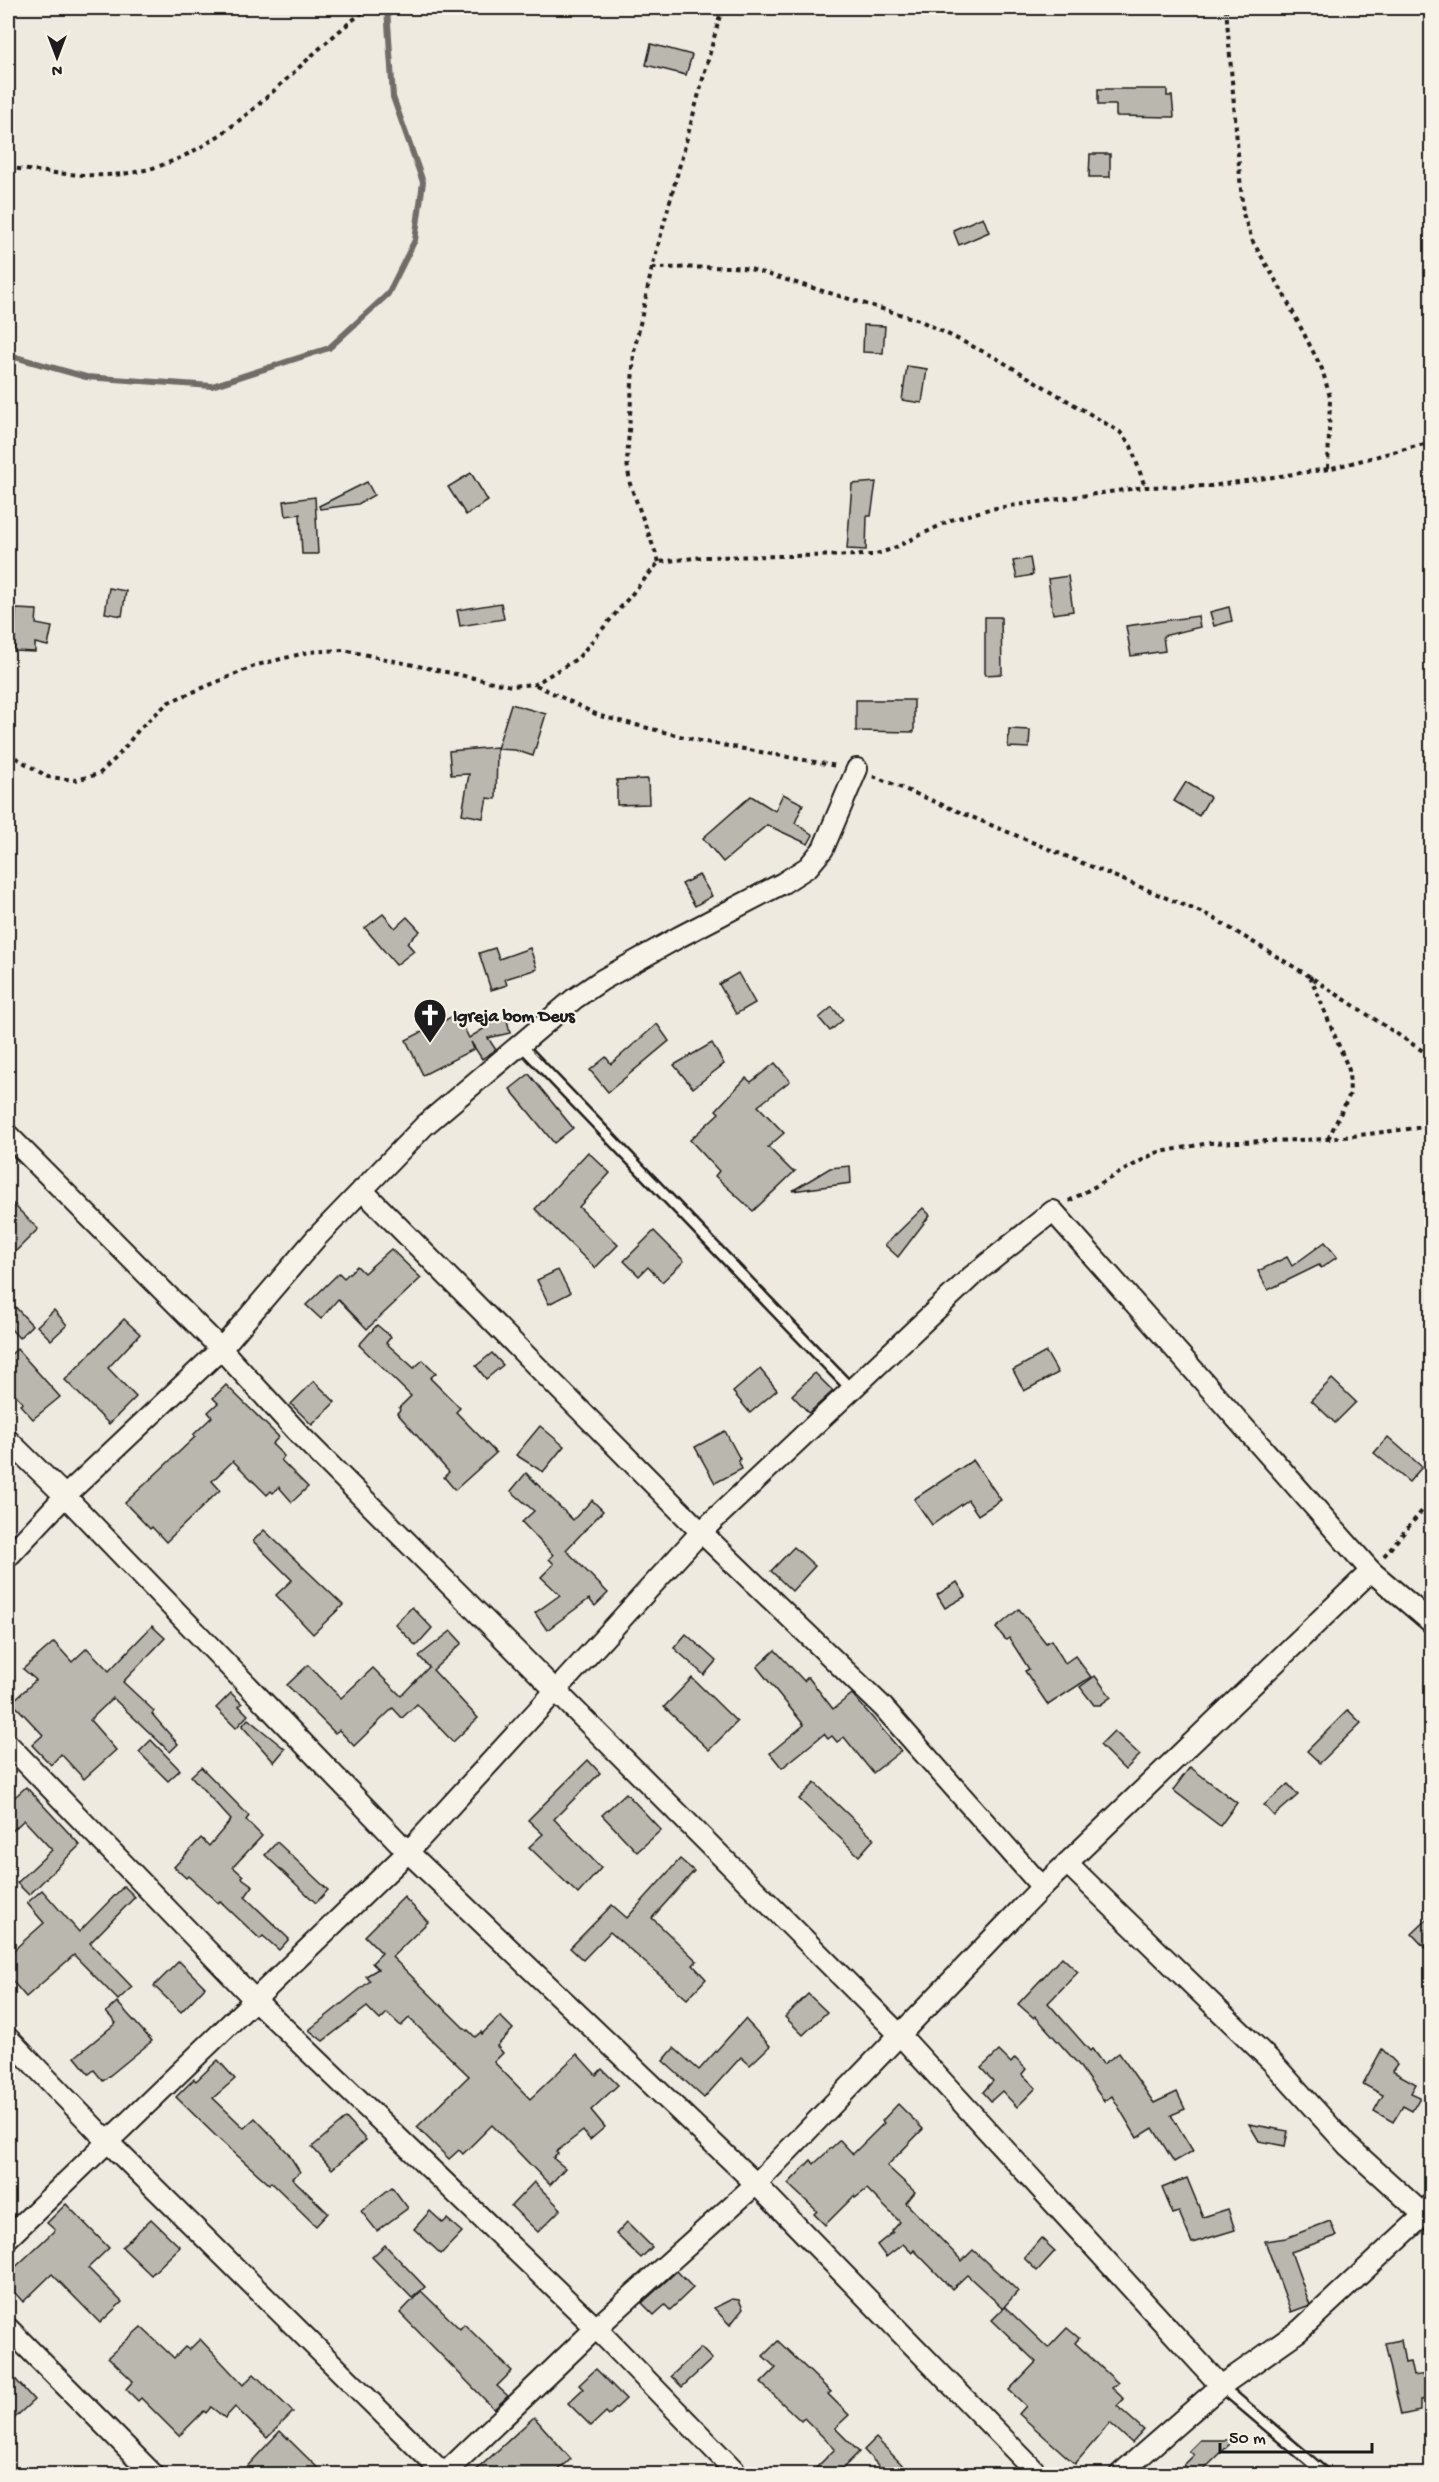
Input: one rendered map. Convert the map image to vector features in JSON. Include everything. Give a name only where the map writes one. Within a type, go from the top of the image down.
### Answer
[{"type":"street","points":[[8,1557],[65,1496],[221,1349],[316,1238],[425,1125],[574,999],[602,980],[783,883],[808,867],[823,849],[857,769]]},
{"type":"street","points":[[8,1135],[221,1349],[302,1437],[900,2035],[1221,2386]]},
{"type":"street","points":[[362,1191],[701,1532],[883,1707],[1042,1887]]},
{"type":"street","points":[[8,2238],[408,1852],[701,1532],[972,1276],[1053,1210],[1371,1571],[1431,1623]]},
{"type":"street","points":[[8,1440],[65,1496],[408,1852],[756,2184],[1038,2475]]},
{"type":"street","points":[[8,2038],[108,2142],[444,2475],[596,2328],[756,2184],[1042,1887],[1371,1571]]},
{"type":"street","points":[[8,1744],[254,1999],[596,2328],[738,2475]]},
{"type":"street","points":[[1067,1863],[1271,2061],[1347,2145],[1428,2209],[1299,2331],[1221,2386],[1120,2475]]},
{"type":"street","points":[[8,2328],[153,2475]]},
{"type":"lane","points":[[521,1046],[852,1390]]},
{"type":"lane","points":[[1221,2386],[1325,2475]]},
{"type":"path","points":[[8,168],[90,176],[143,171],[185,157],[239,119],[289,78],[345,24],[369,8]]},
{"type":"path","points":[[659,562],[630,484],[627,462],[634,352],[652,268],[722,8]]},
{"type":"path","points":[[1226,8],[1243,214],[1253,242],[1283,293],[1322,369],[1330,397],[1328,469]]},
{"type":"path","points":[[652,268],[733,267],[750,269],[919,320],[996,358],[1120,432],[1131,446],[1145,487]]},
{"type":"path","points":[[8,753],[48,777],[76,780],[99,774],[118,756],[140,728],[169,702],[257,665],[309,652],[344,650],[511,687],[536,684],[578,658],[659,562],[703,557],[873,555],[892,549],[951,520],[989,509],[1145,487],[1210,486],[1328,469],[1393,454],[1431,442]]},
{"type":"path","points":[[536,684],[600,716],[700,741],[857,769],[1210,916],[1309,976],[1431,1057]]},
{"type":"path","points":[[1309,976],[1349,1070],[1350,1094],[1328,1139]]},
{"type":"path","points":[[1053,1210],[1155,1153],[1209,1143],[1328,1139],[1431,1126]]},
{"type":"path","points":[[1371,1571],[1431,1499]]},
{"type":"building","points":[[651,44],[692,55],[686,75],[646,65]]},
{"type":"building","points":[[1098,89],[1167,89],[1167,96],[1172,96],[1174,117],[1116,116],[1116,105],[1098,105]]},
{"type":"building","points":[[1090,154],[1110,154],[1110,177],[1089,177]]},
{"type":"building","points":[[983,217],[989,232],[959,245],[953,230]]},
{"type":"building","points":[[864,325],[885,326],[883,353],[863,352]]},
{"type":"building","points":[[907,366],[927,369],[922,403],[902,400]]},
{"type":"building","points":[[471,473],[488,501],[466,515],[448,487]]},
{"type":"building","points":[[367,482],[374,495],[358,504],[320,509],[319,506]]},
{"type":"building","points":[[876,482],[871,516],[867,516],[866,550],[847,549],[852,484]]},
{"type":"building","points":[[315,497],[318,554],[302,554],[300,514],[286,516],[284,501]]},
{"type":"building","points":[[1030,558],[1033,575],[1017,578],[1013,561]]},
{"type":"building","points":[[1068,576],[1073,611],[1053,614],[1048,579]]},
{"type":"building","points":[[109,588],[126,591],[122,616],[105,613]]},
{"type":"building","points":[[501,603],[504,619],[460,626],[457,610]]},
{"type":"building","points":[[1229,607],[1232,621],[1214,626],[1210,612]]},
{"type":"building","points":[[16,609],[37,610],[36,624],[52,627],[48,646],[35,643],[35,652],[14,651]]},
{"type":"building","points":[[1198,616],[1200,627],[1163,636],[1165,651],[1131,656],[1126,626]]},
{"type":"building","points":[[985,617],[1001,617],[1002,674],[985,675]]},
{"type":"building","points":[[856,700],[914,700],[914,732],[856,731]]},
{"type":"building","points":[[511,704],[546,714],[533,756],[515,750],[497,749]]},
{"type":"building","points":[[1009,729],[1030,730],[1029,748],[1008,747]]},
{"type":"building","points":[[497,747],[496,799],[487,798],[483,818],[462,814],[469,774],[451,775],[449,751]]},
{"type":"building","points":[[648,779],[649,804],[617,805],[617,780]]},
{"type":"building","points":[[1186,782],[1210,797],[1199,816],[1174,801]]},
{"type":"building","points":[[783,794],[803,804],[795,823],[813,835],[808,844],[767,825],[723,862],[703,838],[751,796],[775,811]]},
{"type":"building","points":[[699,875],[712,896],[695,906],[682,884]]},
{"type":"building","points":[[383,914],[395,928],[407,917],[420,931],[407,943],[414,951],[396,965],[365,928]]},
{"type":"building","points":[[495,948],[499,959],[530,948],[537,969],[505,979],[507,985],[491,990],[479,953]]},
{"type":"building","points":[[738,973],[755,1003],[736,1014],[719,984]]},
{"type":"building","points":[[832,1007],[843,1020],[830,1031],[819,1018]]},
{"type":"building","points":[[457,1014],[469,1038],[506,1015],[510,1033],[488,1038],[496,1050],[482,1059],[471,1042],[474,1049],[423,1075],[406,1040]]},
{"type":"building","points":[[657,1024],[669,1041],[608,1092],[590,1070],[606,1057],[611,1064]]},
{"type":"building","points":[[712,1043],[724,1064],[693,1088],[674,1065]]},
{"type":"building","points":[[775,1063],[790,1081],[758,1106],[784,1133],[768,1147],[792,1171],[795,1171],[753,1211],[715,1176],[719,1171],[690,1140],[719,1113],[716,1110],[746,1078],[751,1082]]},
{"type":"building","points":[[529,1074],[573,1128],[554,1143],[510,1089]]},
{"type":"building","points":[[588,1152],[610,1173],[579,1207],[618,1245],[595,1268],[535,1209]]},
{"type":"building","points":[[850,1166],[851,1183],[792,1191],[830,1168]]},
{"type":"building","points":[[8,1199],[38,1229],[8,1259]]},
{"type":"building","points":[[923,1208],[930,1215],[898,1257],[885,1245]]},
{"type":"building","points":[[654,1231],[684,1261],[662,1282],[648,1267],[639,1276],[624,1261]]},
{"type":"building","points":[[1325,1242],[1337,1257],[1321,1268],[1319,1265],[1268,1290],[1258,1271],[1287,1257],[1292,1266]]},
{"type":"building","points":[[391,1249],[421,1278],[367,1329],[338,1299],[321,1319],[306,1305],[339,1273],[344,1278],[357,1266],[364,1273]]},
{"type":"building","points":[[558,1270],[570,1293],[549,1304],[537,1280]]},
{"type":"building","points":[[8,1299],[32,1325],[19,1338],[8,1326]]},
{"type":"building","points":[[54,1310],[67,1325],[51,1340],[37,1326]]},
{"type":"building","points":[[124,1319],[140,1334],[108,1368],[136,1397],[109,1424],[65,1380]]},
{"type":"building","points":[[377,1325],[391,1337],[386,1343],[414,1368],[423,1360],[436,1373],[430,1378],[460,1408],[456,1412],[496,1453],[455,1490],[444,1477],[449,1472],[397,1413],[411,1396],[359,1345]]},
{"type":"building","points":[[17,1349],[60,1397],[33,1419],[20,1405],[23,1403],[8,1386],[8,1357]]},
{"type":"building","points":[[1046,1352],[1058,1373],[1024,1391],[1013,1370]]},
{"type":"building","points":[[492,1353],[503,1365],[486,1379],[476,1366]]},
{"type":"building","points":[[760,1369],[777,1390],[750,1413],[733,1392]]},
{"type":"building","points":[[815,1373],[833,1391],[809,1413],[792,1395]]},
{"type":"building","points":[[1332,1379],[1356,1402],[1335,1423],[1311,1400]]},
{"type":"building","points":[[314,1381],[335,1402],[312,1425],[291,1404]]},
{"type":"building","points":[[226,1385],[279,1437],[272,1444],[284,1456],[281,1460],[308,1487],[292,1502],[279,1487],[267,1495],[233,1461],[212,1481],[220,1490],[166,1542],[125,1503],[195,1437],[193,1435],[212,1417],[208,1412],[218,1403],[213,1398]]},
{"type":"building","points":[[540,1426],[564,1446],[543,1472],[516,1455]]},
{"type":"building","points":[[725,1431],[740,1459],[738,1460],[742,1469],[715,1483],[695,1447]]},
{"type":"building","points":[[1388,1437],[1422,1467],[1409,1482],[1374,1453]]},
{"type":"building","points":[[973,1460],[1001,1500],[978,1515],[968,1500],[932,1525],[914,1499]]},
{"type":"building","points":[[526,1473],[573,1520],[592,1500],[603,1511],[566,1550],[608,1593],[595,1606],[589,1599],[547,1630],[535,1613],[560,1595],[541,1577],[554,1564],[549,1559],[553,1555],[522,1522],[534,1511],[511,1491]]},
{"type":"building","points":[[264,1530],[343,1605],[313,1634],[276,1595],[292,1580],[253,1541]]},
{"type":"building","points":[[794,1547],[815,1566],[792,1591],[771,1571]]},
{"type":"building","points":[[957,1582],[966,1596],[945,1608],[937,1595]]},
{"type":"building","points":[[412,1607],[432,1628],[416,1646],[395,1624]]},
{"type":"building","points":[[1019,1609],[1046,1643],[1051,1640],[1065,1663],[1075,1656],[1091,1677],[1048,1705],[1025,1671],[1029,1669],[1009,1638],[1006,1640],[996,1628]]},
{"type":"building","points":[[152,1626],[165,1638],[123,1682],[154,1711],[152,1714],[178,1744],[170,1752],[113,1698],[90,1720],[116,1750],[84,1779],[61,1754],[51,1765],[32,1745],[43,1735],[12,1702],[36,1680],[23,1669],[54,1642],[72,1662],[87,1648],[109,1671]]},
{"type":"building","points":[[451,1631],[462,1643],[433,1670],[478,1718],[453,1742],[417,1704],[402,1718],[393,1708],[354,1746],[339,1730],[335,1733],[287,1685],[308,1665],[341,1698],[373,1668],[401,1696],[429,1667],[419,1656]]},
{"type":"building","points":[[686,1634],[716,1661],[704,1675],[674,1648]]},
{"type":"building","points":[[775,1650],[804,1681],[808,1677],[833,1709],[852,1694],[901,1751],[873,1773],[844,1737],[837,1742],[832,1736],[828,1739],[824,1734],[782,1768],[770,1753],[804,1725],[757,1667]]},
{"type":"building","points":[[1095,1676],[1111,1697],[1100,1705],[1094,1705],[1080,1687]]},
{"type":"building","points":[[692,1678],[737,1722],[709,1750],[664,1707]]},
{"type":"building","points":[[231,1693],[242,1704],[239,1706],[248,1715],[236,1728],[216,1708]]},
{"type":"building","points":[[1348,1710],[1361,1723],[1320,1763],[1307,1751]]},
{"type":"building","points":[[248,1719],[285,1749],[274,1762],[242,1726]]},
{"type":"building","points":[[1114,1731],[1140,1755],[1125,1770],[1100,1745]]},
{"type":"building","points":[[151,1740],[180,1770],[168,1781],[139,1752]]},
{"type":"building","points":[[588,1760],[600,1773],[554,1819],[601,1868],[578,1894],[529,1847],[543,1834],[528,1820]]},
{"type":"building","points":[[201,1767],[249,1816],[246,1820],[262,1836],[233,1867],[253,1886],[245,1897],[289,1939],[279,1950],[263,1936],[260,1939],[220,1901],[218,1903],[188,1876],[186,1878],[174,1867],[201,1838],[209,1846],[231,1820],[191,1776]]},
{"type":"building","points":[[1190,1767],[1237,1803],[1220,1826],[1173,1790]]},
{"type":"building","points":[[815,1783],[874,1839],[859,1856],[799,1799]]},
{"type":"building","points":[[1288,1784],[1298,1795],[1274,1816],[1264,1805]]},
{"type":"building","points":[[26,1787],[80,1845],[29,1895],[17,1883],[52,1850],[24,1820],[8,1835],[8,1803]]},
{"type":"building","points":[[626,1793],[661,1830],[637,1852],[602,1815]]},
{"type":"building","points":[[277,1842],[328,1890],[316,1903],[265,1855]]},
{"type":"building","points":[[680,1859],[694,1871],[652,1918],[697,1961],[693,1965],[706,1979],[687,1999],[610,1932],[583,1960],[570,1948],[612,1905],[627,1918]]},
{"type":"building","points":[[124,1886],[135,1897],[90,1943],[132,1987],[118,2000],[74,1955],[26,1997],[8,1976],[8,1955],[44,1923],[27,1903],[42,1890],[79,1932]]},
{"type":"building","points":[[404,1897],[428,1922],[392,1957],[475,2037],[481,2032],[482,2034],[500,2016],[513,2029],[497,2046],[503,2053],[494,2062],[530,2099],[577,2054],[596,2075],[602,2069],[618,2085],[591,2110],[605,2127],[590,2140],[583,2131],[556,2152],[558,2154],[553,2158],[565,2168],[550,2185],[492,2125],[463,2154],[459,2150],[449,2159],[417,2127],[469,2076],[409,2018],[401,2026],[387,2013],[380,2020],[367,2007],[323,2041],[309,2030],[370,1981],[366,1976],[378,1969],[372,1963],[382,1953],[365,1936]]},
{"type":"building","points":[[1431,1916],[1431,1954],[1412,1934]]},
{"type":"building","points":[[1062,1957],[1078,1972],[1048,2003],[1090,2051],[1092,2049],[1103,2064],[1119,2053],[1154,2103],[1177,2092],[1185,2109],[1171,2115],[1193,2151],[1174,2162],[1153,2128],[1137,2138],[1112,2096],[1104,2101],[1078,2064],[1035,2016],[1034,2018],[1018,2004]]},
{"type":"building","points":[[179,1961],[205,1987],[181,2012],[154,1986]]},
{"type":"building","points":[[808,1994],[827,2012],[803,2035],[785,2017]]},
{"type":"building","points":[[117,2002],[152,2041],[103,2081],[94,2070],[89,2074],[75,2057],[116,2023],[106,2012]]},
{"type":"building","points":[[745,2019],[770,2046],[750,2065],[741,2057],[704,2098],[663,2061],[674,2048],[699,2070]]},
{"type":"building","points":[[1382,2049],[1397,2064],[1392,2071],[1416,2084],[1411,2093],[1420,2097],[1412,2111],[1403,2106],[1393,2122],[1374,2111],[1383,2095],[1363,2084]]},
{"type":"building","points":[[999,2051],[1011,2063],[1015,2058],[1026,2069],[1022,2074],[1036,2088],[1017,2107],[1002,2091],[991,2101],[983,2092],[993,2081],[981,2068]]},
{"type":"building","points":[[218,2060],[235,2079],[213,2098],[244,2128],[255,2118],[288,2153],[300,2172],[292,2178],[328,2213],[316,2226],[271,2182],[269,2184],[176,2097]]},
{"type":"building","points":[[898,2104],[923,2129],[887,2166],[915,2192],[906,2203],[962,2261],[973,2250],[1018,2291],[1003,2308],[967,2275],[952,2289],[914,2250],[912,2253],[903,2244],[886,2257],[877,2245],[893,2232],[900,2222],[867,2189],[855,2198],[854,2196],[825,2225],[814,2214],[817,2211],[788,2184],[811,2160],[814,2164],[840,2140],[853,2154],[884,2123],[882,2121]]},
{"type":"building","points":[[346,2118],[366,2140],[332,2169],[312,2147]]},
{"type":"building","points":[[1249,2124],[1288,2131],[1285,2146],[1259,2141]]},
{"type":"building","points":[[1187,2178],[1203,2217],[1228,2209],[1235,2230],[1192,2243],[1179,2212],[1173,2214],[1162,2188]]},
{"type":"building","points":[[534,2182],[561,2209],[538,2232],[511,2206]]},
{"type":"building","points":[[392,2187],[408,2208],[377,2231],[361,2211]]},
{"type":"building","points":[[66,2204],[109,2248],[88,2268],[122,2302],[100,2323],[52,2274],[23,2302],[8,2285],[8,2274],[55,2230],[47,2223]]},
{"type":"building","points":[[430,2211],[443,2223],[447,2219],[462,2232],[441,2254],[414,2229]]},
{"type":"building","points":[[151,2219],[180,2247],[151,2275],[122,2247]]},
{"type":"building","points":[[1330,2221],[1336,2236],[1291,2252],[1310,2305],[1291,2312],[1265,2241],[1286,2238]]},
{"type":"building","points":[[627,2222],[652,2247],[641,2258],[616,2234]]},
{"type":"building","points":[[1041,2238],[1055,2251],[1037,2271],[1024,2258]]},
{"type":"building","points":[[385,2245],[425,2287],[412,2298],[372,2257]]},
{"type":"building","points":[[677,2271],[693,2288],[670,2310],[665,2305],[654,2315],[642,2303]]},
{"type":"building","points":[[421,2291],[460,2329],[464,2324],[512,2371],[497,2386],[508,2396],[494,2409],[400,2313]]},
{"type":"building","points":[[732,2299],[739,2300],[743,2309],[730,2325],[714,2308]]},
{"type":"building","points":[[1005,2307],[1048,2348],[1067,2328],[1079,2338],[1075,2343],[1118,2383],[1112,2388],[1124,2399],[1117,2406],[1144,2430],[1132,2443],[1110,2423],[1075,2464],[1019,2414],[1026,2406],[1009,2390],[1036,2362],[992,2320]]},
{"type":"building","points":[[141,2327],[174,2358],[185,2347],[189,2350],[200,2339],[243,2385],[254,2374],[293,2412],[267,2438],[235,2407],[225,2418],[211,2407],[179,2436],[141,2398],[138,2401],[126,2389],[133,2381],[108,2357]]},
{"type":"building","points":[[1401,2340],[1405,2363],[1410,2362],[1413,2376],[1427,2374],[1429,2399],[1420,2400],[1420,2411],[1401,2415],[1385,2343]]},
{"type":"building","points":[[778,2341],[831,2392],[828,2394],[849,2415],[835,2428],[859,2452],[836,2475],[809,2475],[835,2449],[804,2418],[801,2421],[761,2383],[776,2368],[763,2356]]},
{"type":"building","points":[[701,2348],[712,2359],[682,2387],[671,2376]]},
{"type":"building","points":[[596,2369],[626,2399],[609,2415],[606,2412],[591,2426],[568,2403],[583,2389],[579,2385]]},
{"type":"building","points":[[8,2371],[34,2400],[8,2424]]},
{"type":"building","points":[[534,2417],[571,2459],[553,2475],[471,2475]]},
{"type":"building","points":[[280,2431],[325,2475],[239,2475]]},
{"type":"building","points":[[876,2438],[912,2475],[887,2475],[864,2450]]},
{"type":"building","points":[[1200,2440],[1234,2440],[1198,2475],[1194,2475],[1184,2465],[1194,2455],[1189,2451]]},
{"type":"waterway","points":[[8,355],[86,377],[212,386],[329,348],[388,294],[415,240],[423,182],[393,97],[387,8]]},
{"type":"place","name":"Igreja bom Deus","points":[[430,1044]]}]
